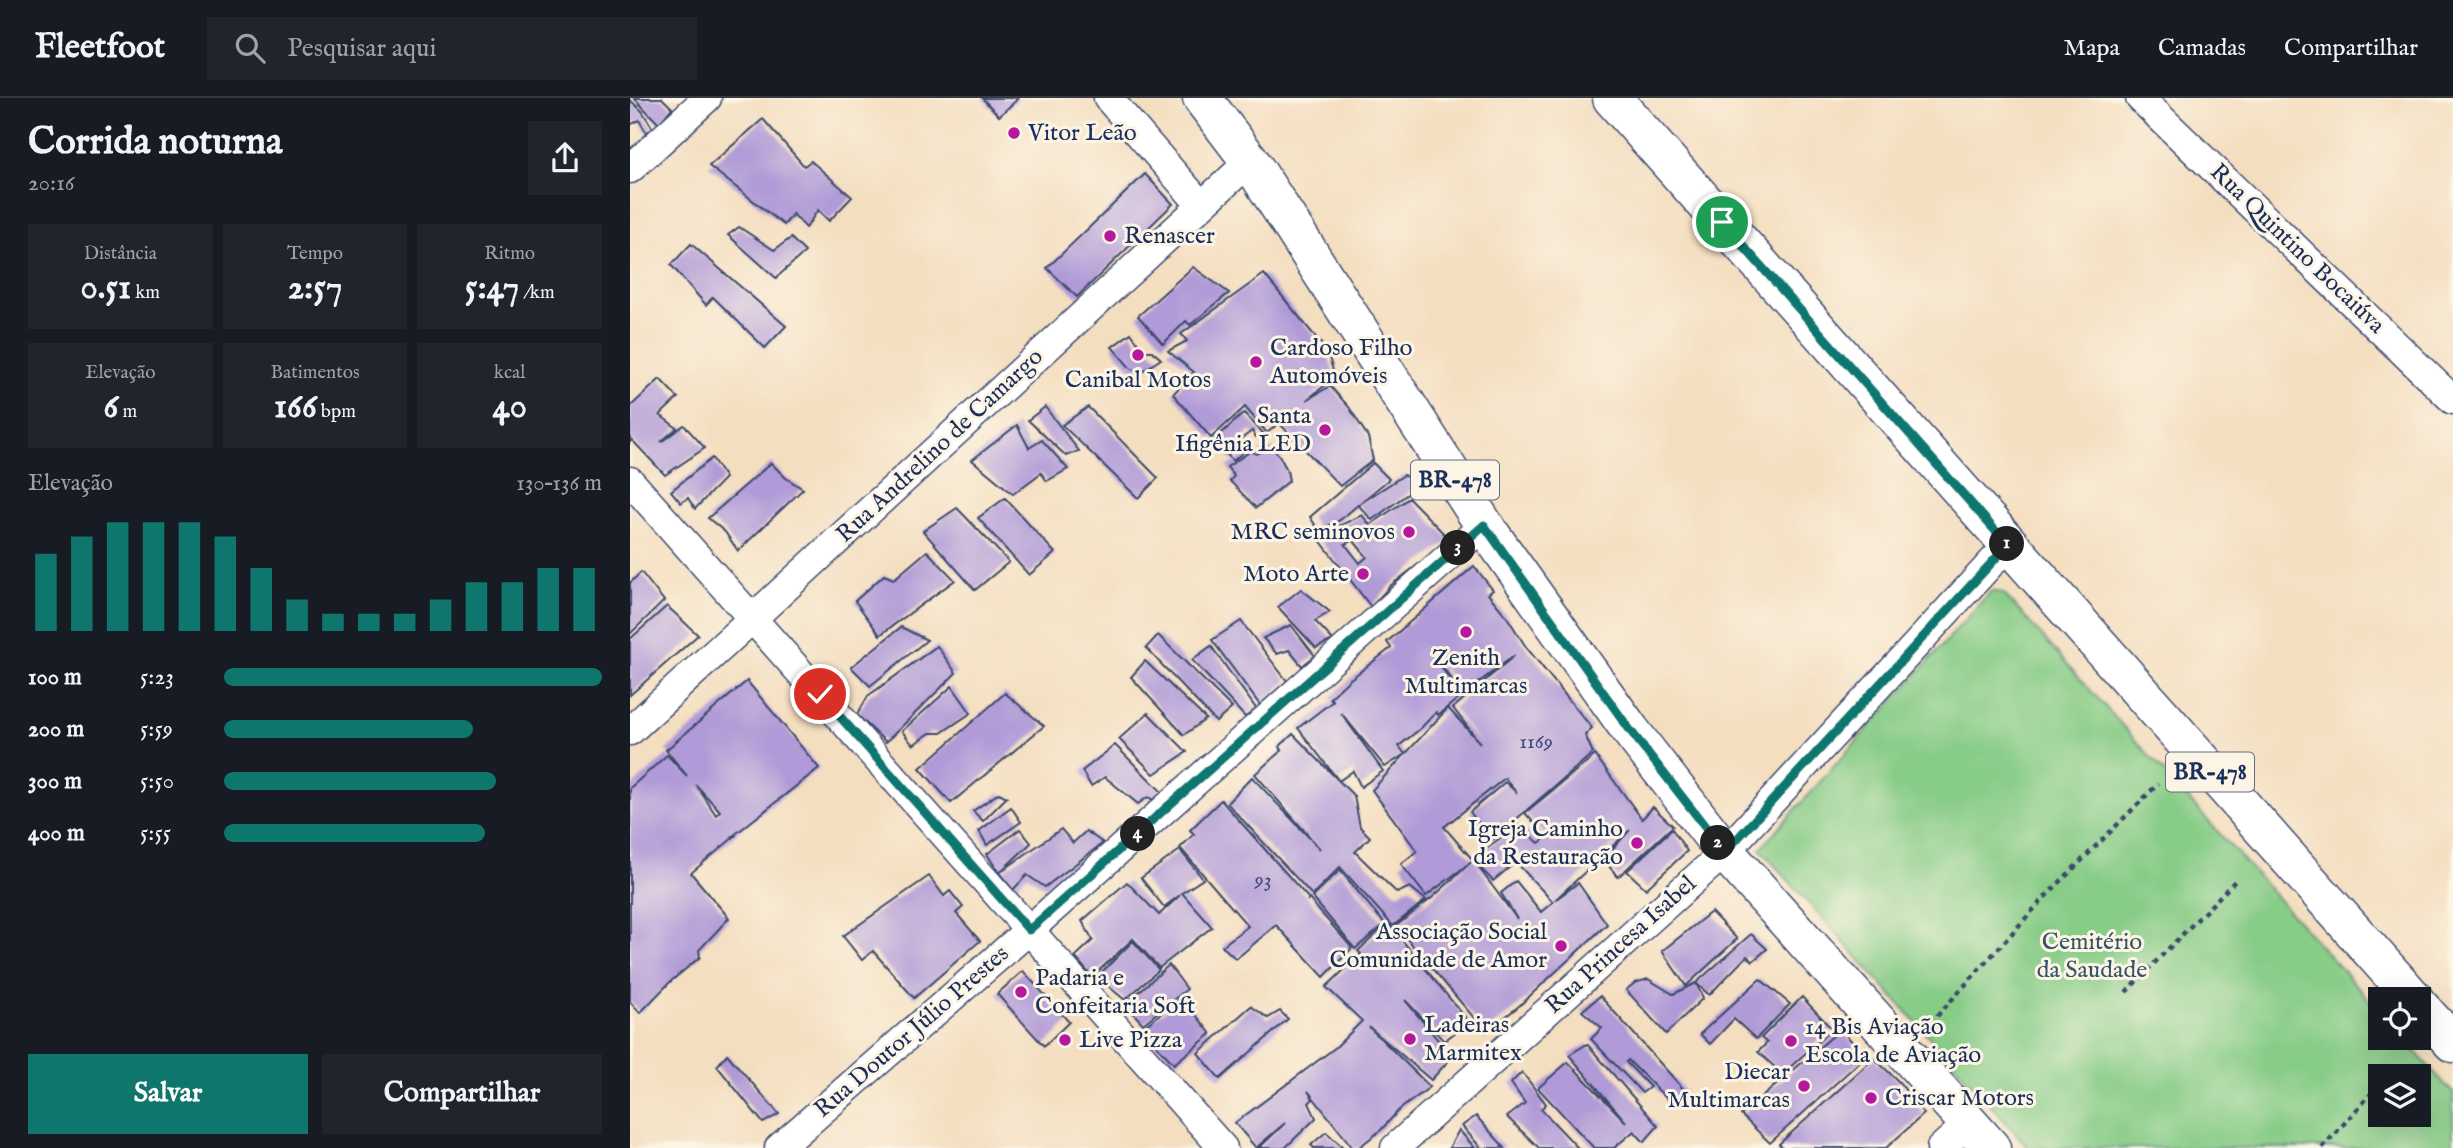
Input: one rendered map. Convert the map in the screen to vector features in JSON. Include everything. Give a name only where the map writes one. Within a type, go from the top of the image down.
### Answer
[{"type":"main road","name":"BR-478","points":[[1202,98],[1250,161],[1484,525],[1630,730],[1725,852],[1967,1140]]},
{"type":"main road","name":"BR-478","points":[[1612,98],[2403,987]]},
{"type":"main road","points":[[2431,1019],[2453,1043]]},
{"type":"street","points":[[630,169],[708,98]]},
{"type":"street","points":[[1108,98],[1202,205]]},
{"type":"street","name":"Rua Quintino Bocaiúva","points":[[2140,98],[2453,401]]},
{"type":"street","name":"Rua Andrelino de Camargo","points":[[630,731],[1250,161]]},
{"type":"street","points":[[630,481],[1223,1148]]},
{"type":"street","name":"Rua Doutor Júlio Prestes","points":[[779,1148],[1029,930],[1484,525]]},
{"type":"street","name":"Rua Princesa Isabel","points":[[1395,1148],[1725,852],[2008,545]]},
{"type":"path","points":[[1937,1016],[2044,898],[2158,785]]},
{"type":"path","points":[[2126,992],[2236,880]]},
{"type":"path","points":[[2322,1148],[2368,1097]]},
{"type":"green space","name":"Cemitério da Saudade","points":[[1991,591],[2003,593],[2368,999],[2368,1050],[2414,1050],[2427,1064],[2368,1064],[2368,1127],[2431,1127],[2431,1069],[2453,1093],[2453,1148],[2029,1148],[1760,849]]},
{"type":"building","points":[[634,98],[662,98],[672,108],[659,124]]},
{"type":"building","points":[[982,98],[1019,98],[999,116]]},
{"type":"building","points":[[630,100],[642,111],[654,130],[646,132],[639,120],[630,125]]},
{"type":"building","points":[[763,119],[804,166],[811,161],[852,197],[829,221],[818,210],[806,228],[793,214],[784,225],[709,166]]},
{"type":"building","name":"Renascer","points":[[1145,174],[1173,204],[1077,297],[1047,268]]},
{"type":"building","points":[[739,227],[774,250],[791,238],[805,252],[776,278],[728,235]]},
{"type":"building","points":[[691,244],[786,326],[765,348],[713,297],[706,305],[671,265]]},
{"type":"building","points":[[1193,267],[1229,293],[1190,325],[1186,321],[1163,344],[1138,316]]},
{"type":"building","name":"Cardoso Filho Automóveis","points":[[1264,274],[1327,351],[1335,377],[1307,400],[1330,386],[1349,407],[1368,437],[1373,460],[1340,486],[1279,423],[1267,433],[1245,407],[1211,438],[1173,394],[1194,372],[1168,351],[1187,341],[1181,334]]},
{"type":"building","name":"Canibal Motos","points":[[1131,333],[1144,351],[1152,351],[1161,359],[1141,372],[1131,369],[1112,347]]},
{"type":"building","points":[[660,379],[678,398],[660,415],[677,428],[661,442],[684,425],[705,448],[665,475],[632,440],[630,442],[630,407]]},
{"type":"building","points":[[1045,407],[1079,451],[1066,456],[1028,420]]},
{"type":"building","points":[[1088,407],[1158,478],[1138,498],[1062,425]]},
{"type":"building","points":[[1244,413],[1263,433],[1256,437],[1252,431],[1241,439],[1249,447],[1233,461],[1214,440]]},
{"type":"building","points":[[1017,425],[1029,448],[1042,440],[1068,469],[1047,481],[1041,473],[1013,494],[972,460]]},
{"type":"building","points":[[1269,449],[1279,455],[1289,481],[1256,508],[1230,481],[1234,476],[1227,467],[1251,451],[1256,454]]},
{"type":"building","points":[[712,458],[725,478],[695,509],[688,498],[681,503],[671,491]]},
{"type":"building","points":[[771,463],[786,478],[803,489],[738,551],[725,532],[708,518]]},
{"type":"building","points":[[1373,463],[1389,479],[1340,520],[1319,531],[1310,517]]},
{"type":"building","points":[[1404,475],[1417,487],[1372,520],[1358,505]]},
{"type":"building","points":[[1005,498],[1055,553],[1029,575],[978,518]]},
{"type":"building","points":[[1409,498],[1450,540],[1390,586],[1371,607],[1319,539],[1322,534],[1362,515],[1370,525]],"holes":[[[1353,540],[1367,557],[1360,563],[1345,544]]]},
{"type":"building","points":[[957,508],[1009,562],[975,590],[923,531]]},
{"type":"building","points":[[927,551],[955,580],[880,635],[855,601],[884,575],[894,579]]},
{"type":"building","points":[[1474,566],[1493,590],[1488,594],[1526,647],[1592,728],[1585,735],[1593,753],[1492,840],[1470,812],[1505,782],[1517,793],[1505,778],[1444,827],[1473,860],[1517,824],[1539,843],[1547,837],[1525,813],[1595,755],[1642,819],[1653,807],[1673,826],[1618,877],[1603,859],[1630,830],[1555,900],[1578,883],[1607,924],[1519,1006],[1486,1032],[1396,926],[1471,862],[1426,896],[1401,864],[1417,851],[1372,790],[1448,708],[1480,743],[1453,708],[1515,655],[1463,694],[1429,649],[1461,696],[1438,715],[1436,712],[1399,746],[1405,754],[1385,767],[1341,713],[1383,771],[1361,787],[1353,771],[1339,781],[1298,728],[1333,701],[1330,698],[1349,680],[1391,648],[1387,642]],"holes":[[[1473,860],[1493,881],[1516,862],[1553,902],[1541,912],[1516,881],[1501,893],[1517,919]]]},
{"type":"building","points":[[641,572],[664,601],[630,634],[630,583]]},
{"type":"building","points":[[1301,589],[1330,612],[1315,621],[1333,640],[1316,648],[1278,607]]},
{"type":"building","points":[[667,606],[698,635],[630,695],[630,639]]},
{"type":"building","points":[[1241,621],[1287,681],[1260,705],[1212,640]]},
{"type":"building","points":[[1291,625],[1315,656],[1302,666],[1289,650],[1277,654],[1263,638]]},
{"type":"building","points":[[901,627],[927,640],[870,686],[851,667]]},
{"type":"building","points":[[1158,635],[1232,708],[1216,722],[1146,648]]},
{"type":"building","points":[[937,646],[956,673],[886,742],[857,715],[868,696]]},
{"type":"building","points":[[1211,646],[1257,710],[1245,717],[1192,660]]},
{"type":"building","points":[[1145,661],[1206,719],[1184,735],[1131,677]]},
{"type":"building","points":[[747,681],[819,768],[691,873],[729,918],[699,950],[700,957],[670,982],[640,1013],[630,1002],[630,788],[667,755],[687,776],[666,750]],"holes":[[[696,785],[720,811],[716,815]]]},
{"type":"building","points":[[952,686],[971,713],[941,733],[930,733],[913,745],[902,731]]},
{"type":"building","points":[[1005,693],[1044,726],[951,803],[920,768]]},
{"type":"building","points":[[1148,713],[1187,752],[1154,774],[1119,739]]},
{"type":"building","points":[[1293,734],[1354,796],[1360,827],[1370,837],[1355,852],[1397,893],[1410,887],[1426,900],[1393,926],[1340,867],[1312,895],[1227,803],[1252,777],[1320,849],[1255,774],[1282,750],[1279,747]]},
{"type":"building","points":[[1115,745],[1165,795],[1155,801],[1148,797],[1138,804],[1105,777],[1091,786],[1082,771]]},
{"type":"building","points":[[999,793],[1007,797],[983,821],[973,811]]},
{"type":"building","points":[[1221,800],[1352,948],[1324,977],[1276,925],[1236,959],[1222,946],[1248,926],[1180,848],[1194,834],[1190,830]]},
{"type":"building","points":[[1011,807],[1021,822],[987,845],[979,831]]},
{"type":"building","points":[[1020,829],[1031,843],[999,873],[987,854]]},
{"type":"building","points":[[1061,829],[1073,843],[1086,831],[1103,843],[1045,887],[1027,875],[1013,890],[999,873]]},
{"type":"building","points":[[1672,829],[1687,851],[1646,889],[1627,871]]},
{"type":"building","points":[[1180,850],[1203,879],[1182,893],[1212,927],[1159,968],[1133,939],[1092,977],[1075,957],[1093,940],[1082,921],[1127,882],[1159,915],[1180,895],[1164,907],[1141,878]]},
{"type":"building","points":[[1340,870],[1385,924],[1355,949],[1312,897]]},
{"type":"building","points":[[929,876],[944,896],[950,891],[963,907],[956,913],[980,941],[914,998],[873,951],[862,960],[843,936]]},
{"type":"building","points":[[1711,912],[1737,939],[1686,986],[1662,951]]},
{"type":"building","points":[[1388,923],[1469,1022],[1444,1041],[1405,1000],[1452,1057],[1431,1080],[1369,1027],[1430,1087],[1399,1110],[1381,1130],[1358,1148],[1353,1148],[1308,1091],[1313,1099],[1309,1103],[1316,1118],[1285,1148],[1259,1148],[1285,1123],[1256,1148],[1235,1123],[1336,1047],[1362,1021],[1326,987],[1361,954],[1358,951]]},
{"type":"building","points":[[1751,934],[1767,949],[1753,961],[1747,956],[1709,995],[1696,983]]},
{"type":"building","points":[[1133,941],[1159,970],[1125,1000],[1097,977]]},
{"type":"building","points":[[1169,965],[1187,989],[1143,1024],[1125,1004]]},
{"type":"building","points":[[1023,971],[1069,1022],[1044,1046],[997,994]]},
{"type":"building","points":[[1648,979],[1673,994],[1696,983],[1703,998],[1666,1034],[1626,990],[1635,983]]},
{"type":"building","points":[[1760,979],[1790,1004],[1756,1039],[1734,1019],[1710,1044],[1700,1034]]},
{"type":"building","points":[[1600,996],[1686,1092],[1672,1104],[1628,1060],[1626,1062],[1650,1087],[1642,1093],[1591,1039],[1602,1028],[1582,1011]]},
{"type":"building","points":[[1182,997],[1211,1034],[1174,1064],[1141,1029]]},
{"type":"building","name":"14 Bis Aviação Escola de Aviação","points":[[1802,997],[1832,1029],[1775,1081],[1770,1077],[1777,1069],[1758,1052],[1767,1043],[1761,1038]]},
{"type":"building","points":[[1251,1006],[1268,1018],[1280,1011],[1288,1019],[1220,1079],[1198,1053]]},
{"type":"building","name":"Diecar Multimarcas","points":[[1841,1029],[1865,1057],[1770,1143],[1741,1115]]},
{"type":"building","points":[[1587,1044],[1658,1126],[1644,1142],[1634,1131],[1614,1148],[1594,1148],[1538,1088],[1568,1062],[1626,1122],[1569,1055]]},
{"type":"building","points":[[727,1054],[779,1114],[763,1123],[717,1066]]},
{"type":"building","name":"Criscar Motors","points":[[1874,1058],[1899,1082],[1924,1114],[1886,1148],[1783,1148],[1779,1144]]},
{"type":"building","points":[[1522,1072],[1546,1104],[1541,1109],[1578,1148],[1539,1148],[1507,1117],[1525,1103],[1511,1083]]},
{"type":"building","points":[[1476,1116],[1505,1148],[1481,1148],[1462,1126]]},
{"type":"building","points":[[1459,1130],[1475,1148],[1449,1148]]},
{"type":"building","points":[[1326,1132],[1344,1148],[1314,1148],[1311,1145]]},
{"type":"place","name":"Vitor Leão","points":[[1014,133]]},
{"type":"place","name":"Renascer","points":[[1110,236]]},
{"type":"place","name":"Canibal Motos","points":[[1138,355]]},
{"type":"place","name":"Cardoso Filho Automóveis","points":[[1256,362]]},
{"type":"place","name":"Santa Ifigênia LED","points":[[1325,430]]},
{"type":"place","name":"MRC seminovos","points":[[1409,532]]},
{"type":"place","name":"Moto Arte","points":[[1363,574]]},
{"type":"place","name":"Zenith Multimarcas","points":[[1466,632]]},
{"type":"place","name":"Igreja Caminho da Restauração","points":[[1637,843]]},
{"type":"place","name":"Associação Social Comunidade de Amor","points":[[1561,946]]},
{"type":"place","name":"Padaria e Confeitaria Soft","points":[[1021,992]]},
{"type":"place","name":"Ladeiras Marmitex","points":[[1410,1039]]},
{"type":"place","name":"Live Pizza","points":[[1065,1040]]},
{"type":"place","name":"14 Bis Aviação Escola de Aviação","points":[[1791,1041]]},
{"type":"place","name":"Diecar Multimarcas","points":[[1804,1086]]},
{"type":"place","name":"Criscar Motors","points":[[1871,1098]]},
{"type":"route","points":[[820,694],[1029,930],[1484,525],[1630,730],[1725,852],[2008,545],[1722,222]]}]
